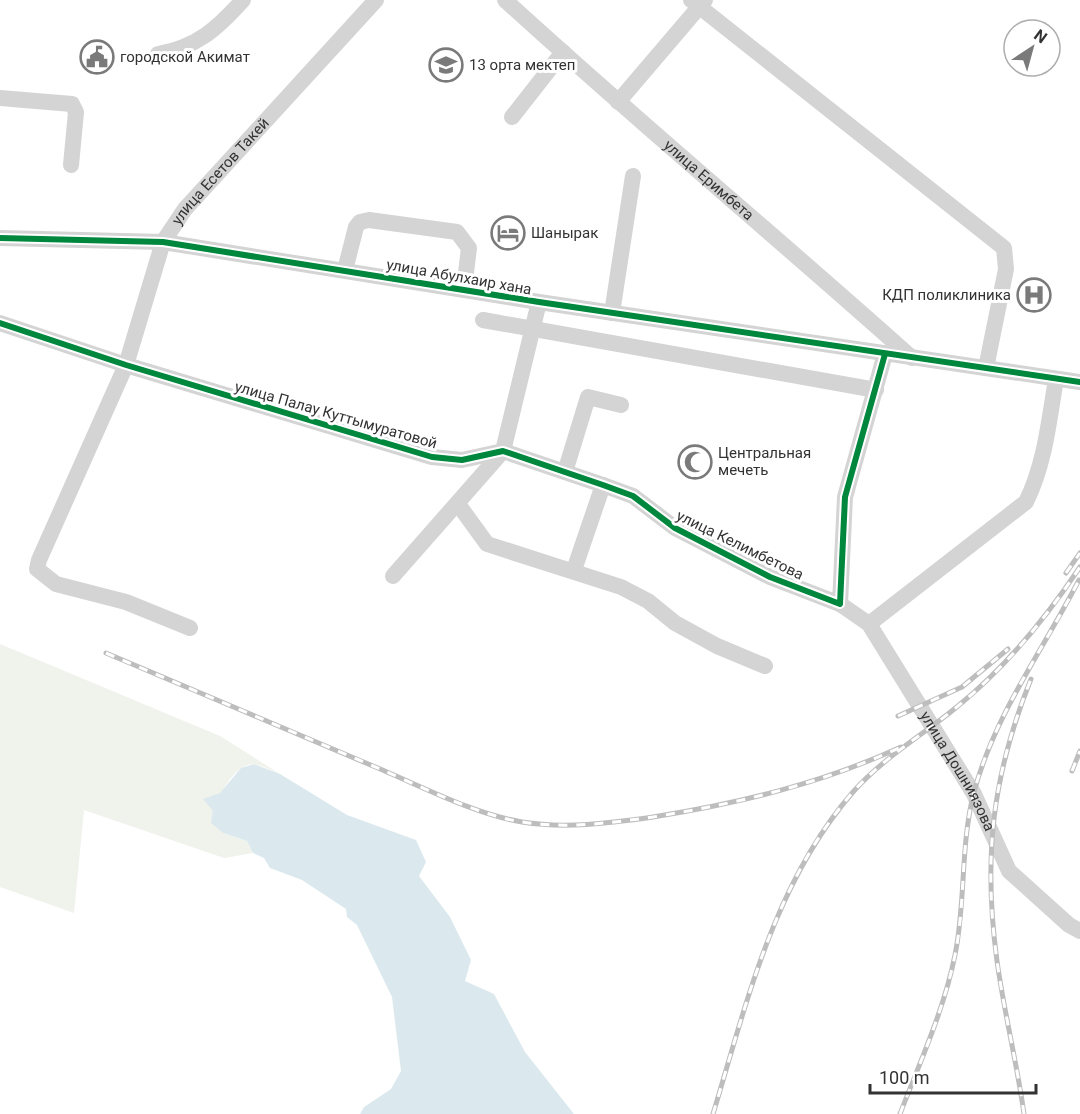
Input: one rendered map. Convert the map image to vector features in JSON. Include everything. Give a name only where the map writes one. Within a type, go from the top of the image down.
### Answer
[{"type":"street","points":[[158,54],[182,50],[201,39],[227,8],[243,0]]},
{"type":"street","name":"улица Есетов Такей","points":[[190,628],[126,602],[56,584],[37,569],[47,539],[126,365],[163,242],[185,209],[376,0]]},
{"type":"street","name":"улица Еримбета","points":[[505,0],[618,102],[768,230],[912,358]]},
{"type":"street","points":[[618,102],[699,2],[1004,248],[1006,269],[986,368]]},
{"type":"street","points":[[512,117],[563,52]]},
{"type":"street","points":[[0,98],[72,104],[76,111],[71,165]]},
{"type":"street","points":[[612,313],[633,176]]},
{"type":"street","points":[[345,270],[356,226],[360,222],[369,220],[457,232],[469,248],[464,289]]},
{"type":"street","name":"улица Абулхаир хана","points":[[0,238],[163,242],[539,302],[1080,382]]},
{"type":"street","points":[[393,576],[503,451],[535,329],[539,302]]},
{"type":"street","points":[[483,320],[535,329],[682,362],[876,390]]},
{"type":"street","name":"улица Палау Куттымуратовой","points":[[0,323],[126,365],[432,457],[462,460],[503,451]]},
{"type":"street","points":[[840,604],[845,497],[885,354]]},
{"type":"street","points":[[869,624],[1026,502],[1035,483],[1046,439],[1056,379]]},
{"type":"street","points":[[565,472],[588,397],[621,405]]},
{"type":"street","points":[[503,451],[603,485],[574,570]]},
{"type":"street","name":"улица Келимбетова","points":[[603,485],[633,496],[660,518],[770,577],[840,604]]},
{"type":"street","points":[[458,504],[487,544],[574,570],[635,593],[675,623],[717,646],[765,666]]},
{"type":"street","name":"улица Дошниязова","points":[[840,604],[869,624],[974,794],[1009,871],[1069,926],[1080,931]]},
{"type":"shaded area","points":[[0,644],[220,736],[280,774],[255,764],[245,766],[228,783],[213,811],[223,833],[247,841],[253,853],[224,858],[84,810],[74,913],[0,887]]},
{"type":"shaded area","points":[[254,764],[280,774],[347,815],[416,840],[426,862],[419,876],[450,917],[471,960],[465,981],[494,994],[525,1052],[574,1114],[360,1114],[364,1107],[391,1089],[401,1071],[392,997],[357,925],[347,917],[346,909],[302,880],[270,868],[264,858],[253,853],[247,841],[223,833],[211,823],[213,811],[203,799],[220,793],[241,768]]},
{"type":"railway","points":[[1066,573],[1080,553]]},
{"type":"railway","points":[[713,1114],[766,945],[783,904],[826,827],[865,779],[958,706],[993,675],[1039,623],[1080,567]]},
{"type":"railway","points":[[900,1114],[945,996],[955,955],[970,812],[983,763],[1020,684],[1079,580]]},
{"type":"railway","points":[[898,716],[962,687],[1008,649]]},
{"type":"railway","points":[[106,653],[465,806],[503,818],[538,824],[604,823],[717,805],[810,782],[901,747]]},
{"type":"railway","points":[[1024,1114],[997,961],[991,887],[991,852],[999,784],[1007,750],[1031,679]]},
{"type":"railway","points":[[1072,771],[1080,751]]},
{"type":"cycle path","points":[[0,238],[163,242],[539,302],[1080,382]]},
{"type":"cycle path","points":[[0,323],[126,365],[432,457],[462,460],[503,451],[633,496],[675,528],[770,577],[840,604],[845,497],[885,354]]},
{"type":"place","name":"городской Акимат","points":[[97,57]]},
{"type":"place","name":"13 орта мектеп","points":[[446,65]]},
{"type":"place","name":"Шанырак","points":[[508,233]]},
{"type":"place","name":"КДП поликлиника","points":[[1034,295]]},
{"type":"place","name":"Центральная мечеть","points":[[695,462]]}]
